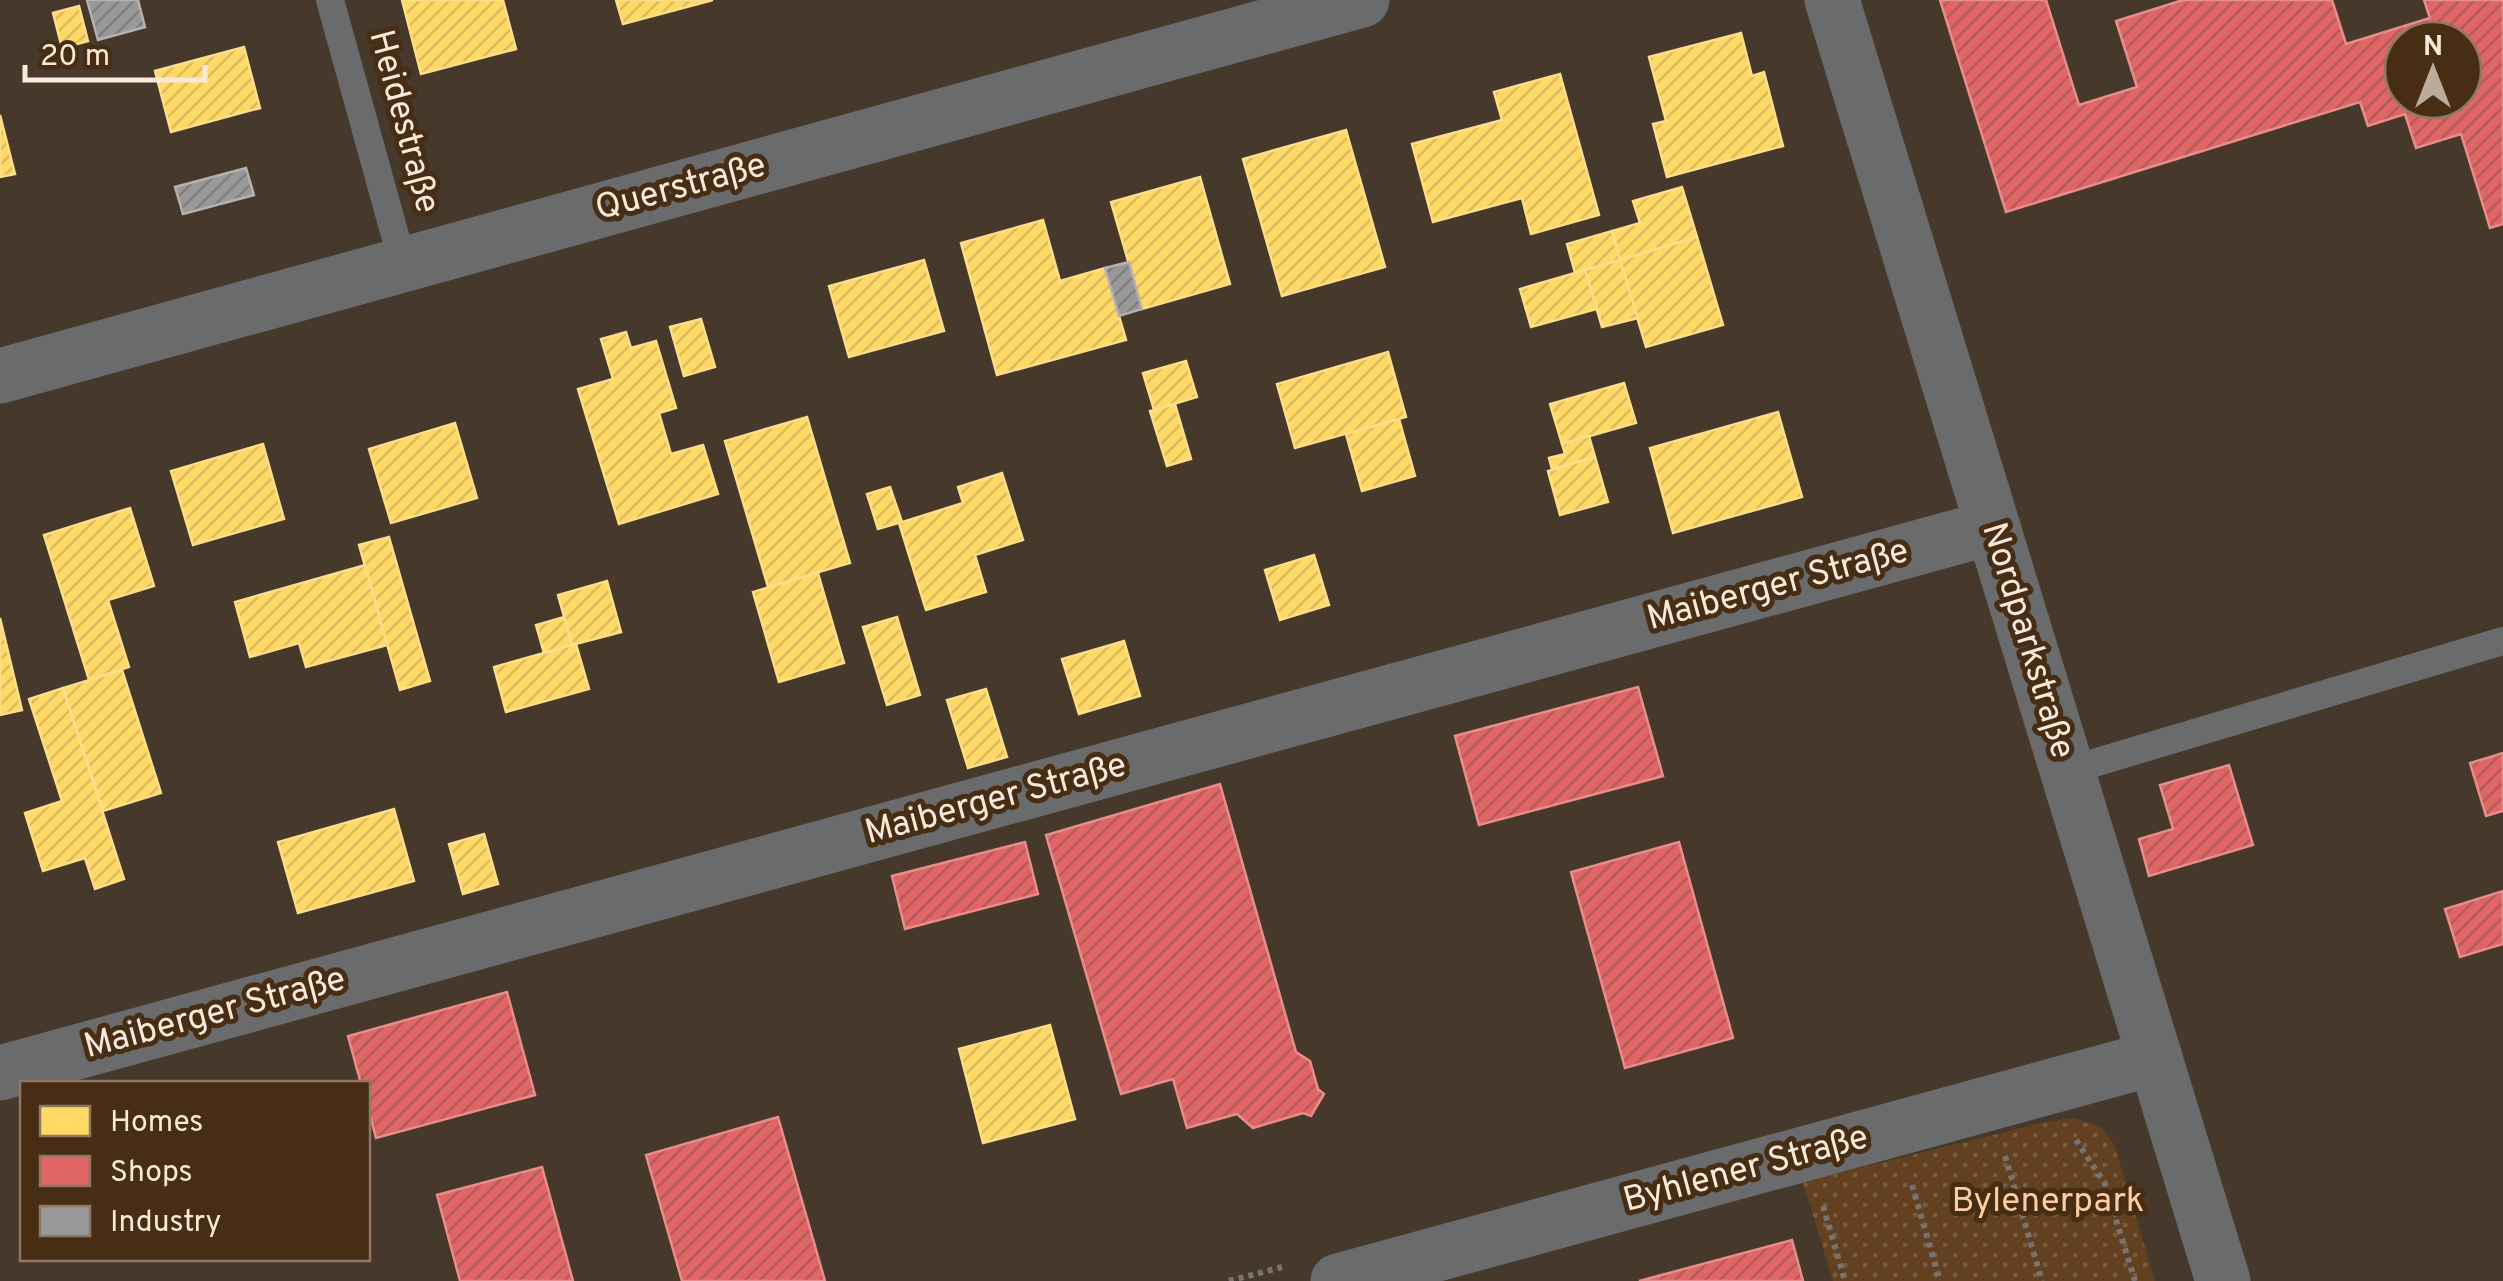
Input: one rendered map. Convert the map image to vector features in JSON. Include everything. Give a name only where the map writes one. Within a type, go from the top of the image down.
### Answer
[{"type":"street","name":"Querstraße","points":[[0,376],[1362,0]]},
{"type":"street","name":"Nordparkstraße","points":[[1832,0],[2223,1281]]},
{"type":"street","name":"Maiberger Straße","points":[[0,1073],[1992,527]]},
{"type":"street","name":"Byhlener Straße","points":[[1338,1281],[2155,1058]]},
{"type":"lane","name":"Heidestraße","points":[[330,0],[403,264]]},
{"type":"lane","points":[[2067,771],[2503,641]]},
{"type":"path","points":[[2059,1142],[2078,1140],[2105,1184],[2135,1281]]},
{"type":"path","points":[[2002,1145],[2042,1281]]},
{"type":"path","points":[[1908,1169],[1940,1281]]},
{"type":"path","points":[[1818,1192],[1846,1281]]},
{"type":"green space","name":"Bylenerpark","points":[[2073,1118],[2100,1126],[2114,1144],[2155,1281],[1833,1281],[1803,1182]]},
{"type":"building: Homes","points":[[402,0],[503,0],[516,49],[421,74]]},
{"type":"building: Homes","points":[[616,0],[713,0],[623,24]]},
{"type":"building: Homes","points":[[79,6],[88,41],[62,48],[53,13]]},
{"type":"building: Homes","points":[[1741,33],[1752,76],[1764,72],[1783,146],[1667,177],[1653,124],[1666,121],[1649,57]]},
{"type":"building: Homes","points":[[244,47],[260,108],[171,132],[155,71]]},
{"type":"building: Homes","points":[[1560,74],[1599,215],[1531,234],[1522,198],[1433,222],[1412,144],[1502,120],[1494,92]]},
{"type":"building: Homes","points":[[0,115],[15,174],[0,177]]},
{"type":"building: Homes","points":[[1346,130],[1385,267],[1282,296],[1243,159]]},
{"type":"building: Homes","points":[[1200,177],[1230,284],[1142,309],[1111,202]]},
{"type":"building: Homes","points":[[1682,187],[1697,237],[1620,260],[1612,231],[1640,223],[1633,201]]},
{"type":"building: Homes","points":[[1043,220],[1060,281],[1105,268],[1126,340],[997,375],[961,243]]},
{"type":"building: Homes","points":[[1612,231],[1620,260],[1575,273],[1567,244]]},
{"type":"building: Homes","points":[[1697,237],[1723,325],[1646,347],[1620,260]]},
{"type":"building: Homes","points":[[924,260],[944,331],[849,357],[829,286]]},
{"type":"building: Homes","points":[[1620,260],[1638,318],[1602,327],[1585,270]]},
{"type":"building: Homes","points":[[1585,270],[1597,309],[1531,327],[1520,289]]},
{"type":"building: Homes","points":[[701,319],[715,367],[684,376],[670,327]]},
{"type":"building: Homes","points":[[626,332],[631,348],[656,341],[676,408],[659,413],[671,454],[703,445],[718,494],[619,524],[578,389],[613,379],[601,339]]},
{"type":"building: Homes","points":[[1388,352],[1406,417],[1295,448],[1277,384]]},
{"type":"building: Homes","points":[[1186,361],[1197,397],[1154,410],[1143,373]]},
{"type":"building: Homes","points":[[1624,383],[1636,423],[1562,444],[1550,404]]},
{"type":"building: Homes","points":[[1175,404],[1191,459],[1167,466],[1150,411]]},
{"type":"building: Homes","points":[[1778,412],[1802,497],[1673,533],[1650,448]]},
{"type":"building: Homes","points":[[807,417],[850,563],[768,587],[725,441]]},
{"type":"building: Homes","points":[[1399,419],[1415,476],[1362,491],[1346,434]]},
{"type":"building: Homes","points":[[455,423],[477,498],[391,523],[369,449]]},
{"type":"building: Homes","points":[[1589,436],[1595,457],[1552,469],[1549,458],[1565,454],[1562,444]]},
{"type":"building: Homes","points":[[263,444],[284,519],[193,545],[171,471]]},
{"type":"building: Homes","points":[[1595,457],[1608,502],[1560,515],[1548,471]]},
{"type":"building: Homes","points":[[1002,473],[1023,540],[975,555],[986,592],[926,610],[899,523],[963,503],[958,487]]},
{"type":"building: Homes","points":[[890,487],[902,522],[878,529],[867,494]]},
{"type":"building: Homes","points":[[130,508],[154,586],[108,600],[129,667],[89,680],[44,535]]},
{"type":"building: Homes","points":[[389,537],[430,681],[400,690],[359,545]]},
{"type":"building: Homes","points":[[1314,555],[1329,605],[1280,620],[1265,570]]},
{"type":"building: Homes","points":[[365,565],[387,645],[306,667],[299,643],[250,657],[235,602]]},
{"type":"building: Homes","points":[[818,573],[844,663],[779,682],[753,592]]},
{"type":"building: Homes","points":[[607,581],[621,632],[572,645],[558,595]]},
{"type":"building: Homes","points":[[564,617],[572,645],[544,653],[536,625]]},
{"type":"building: Homes","points":[[897,617],[920,695],[887,705],[863,627]]},
{"type":"building: Homes","points":[[0,618],[22,710],[0,715]]},
{"type":"building: Homes","points":[[1124,641],[1140,696],[1079,714],[1062,659]]},
{"type":"building: Homes","points":[[576,644],[589,689],[506,712],[494,667]]},
{"type":"building: Homes","points":[[122,670],[161,793],[103,811],[63,688]]},
{"type":"building: Homes","points":[[63,688],[124,879],[95,889],[85,858],[43,871],[25,813],[62,801],[29,699]]},
{"type":"building: Homes","points":[[986,689],[1007,757],[968,768],[947,700]]},
{"type":"building: Homes","points":[[394,809],[414,881],[298,913],[278,842]]},
{"type":"building: Homes","points":[[484,834],[498,884],[463,894],[449,844]]},
{"type":"building: Homes","points":[[1050,1025],[1075,1119],[983,1143],[959,1049]]},
{"type":"building: Shops","points":[[1940,0],[2046,0],[2079,105],[2137,87],[2116,21],[2183,0],[2332,0],[2346,44],[2383,33],[2383,120],[2386,120],[2368,126],[2360,102],[2006,212]]},
{"type":"building: Shops","points":[[2424,0],[2503,0],[2503,224],[2490,228],[2461,134],[2416,148],[2407,120],[2483,120],[2483,20],[2424,20],[2430,18]]},
{"type":"building: Shops","points":[[1638,687],[1663,776],[1479,825],[1455,736]]},
{"type":"building: Shops","points":[[2503,753],[2503,811],[2486,816],[2470,763]]},
{"type":"building: Shops","points":[[2229,765],[2253,845],[2149,876],[2139,839],[2173,829],[2160,785]]},
{"type":"building: Shops","points":[[1220,784],[1296,1052],[1310,1061],[1318,1089],[1324,1094],[1311,1116],[1303,1113],[1253,1128],[1237,1114],[1187,1128],[1173,1079],[1121,1094],[1046,835]]},
{"type":"building: Shops","points":[[1025,842],[1038,894],[905,929],[892,876]]},
{"type":"building: Shops","points":[[1679,842],[1733,1038],[1625,1068],[1571,872]]},
{"type":"building: Shops","points":[[2503,891],[2503,944],[2460,957],[2445,909]]},
{"type":"building: Shops","points":[[507,992],[535,1095],[376,1138],[370,1116],[370,1081],[360,1081],[348,1036]]},
{"type":"building: Shops","points":[[778,1117],[825,1281],[682,1281],[646,1155]]},
{"type":"building: Shops","points":[[542,1167],[573,1281],[460,1281],[437,1195]]},
{"type":"building: Shops","points":[[1792,1240],[1803,1281],[1639,1281]]},
{"type":"building: Industry","points":[[87,0],[138,0],[145,27],[98,40]]},
{"type":"building: Industry","points":[[246,168],[254,195],[183,214],[175,187]]},
{"type":"building: Industry","points":[[1129,262],[1142,309],[1119,316],[1105,268]]}]
